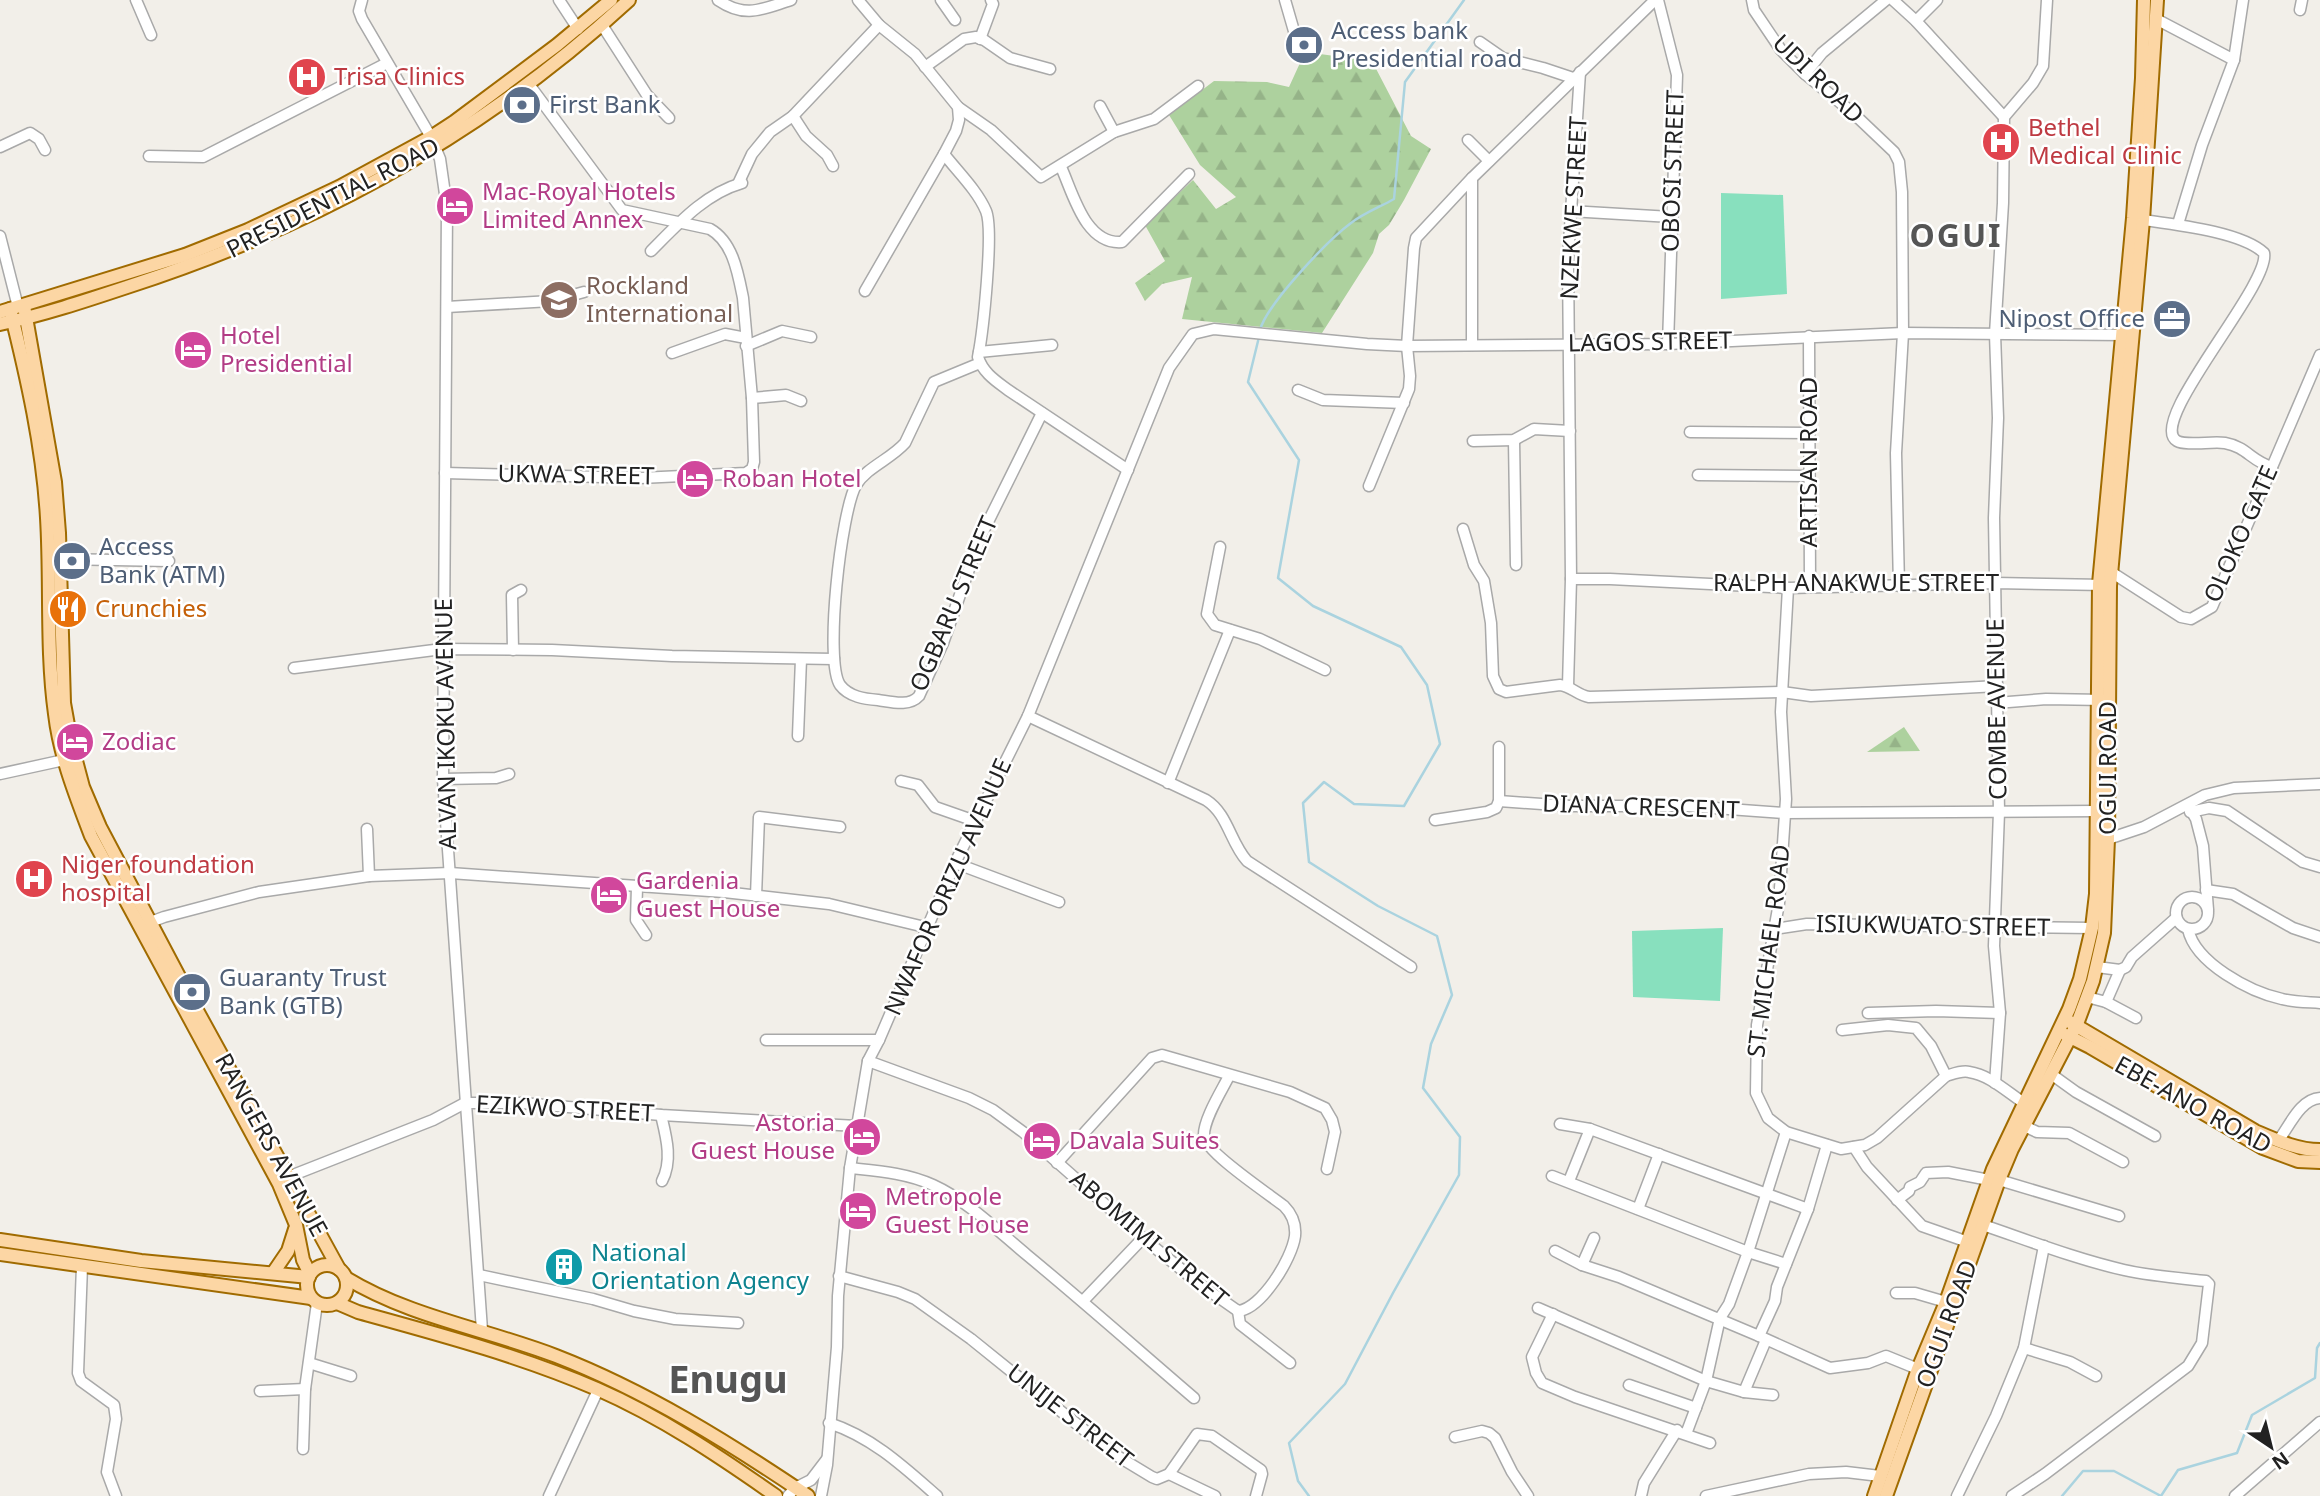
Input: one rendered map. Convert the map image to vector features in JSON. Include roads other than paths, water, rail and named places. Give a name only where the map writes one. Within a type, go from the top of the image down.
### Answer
[{"type":"main road","name":"PRESIDENTIAL ROAD","points":[[11,316],[46,314],[212,258],[314,213],[434,143],[528,83],[538,67],[611,0]]},
{"type":"main road","name":"PRESIDENTIAL ROAD","points":[[11,316],[248,230],[434,143],[601,24],[629,0]]},
{"type":"main road","name":"OGUI ROAD","points":[[2138,219],[2144,0]]},
{"type":"main road","name":"OGUI ROAD","points":[[2071,1022],[2092,928],[2096,894],[2096,811],[2103,700],[2105,585],[2157,0]]},
{"type":"main road","points":[[25,342],[32,325],[46,314]]},
{"type":"main road","points":[[11,316],[25,342]]},
{"type":"main road","points":[[11,316],[6,329],[25,342]]},
{"type":"main road","name":"OGUI ROAD","points":[[2105,585],[2111,572],[2128,335]]},
{"type":"main road","name":"RANGERS AVENUE","points":[[25,342],[55,482],[64,703],[76,764],[96,817],[146,924],[273,1173],[296,1225],[309,1276]]},
{"type":"main road","name":"RANGERS AVENUE","points":[[25,342],[45,489],[51,676],[55,716],[64,760],[91,836],[146,924],[342,1273]]},
{"type":"main road","name":"OGUI ROAD","points":[[1874,1496],[1880,1476],[1894,1456],[1983,1226],[1994,1180],[2051,1074],[2071,1022],[2087,997],[2097,967],[2105,933],[2108,839],[2103,700]]},
{"type":"main road","name":"EBE-ANO ROAD","points":[[2071,1022],[2221,1112],[2278,1142],[2320,1150]]},
{"type":"main road","name":"OGUI ROAD","points":[[1886,1496],[1918,1369],[2024,1103],[2065,1035]]},
{"type":"main road","name":"EBE-ANO ROAD","points":[[2065,1035],[2263,1147],[2298,1161],[2320,1162]]},
{"type":"main road","points":[[273,1273],[289,1251],[296,1225]]},
{"type":"main road","points":[[0,1240],[141,1261],[309,1276]]},
{"type":"main road","points":[[0,1254],[314,1301],[327,1306],[337,1303],[346,1292],[342,1273]]},
{"type":"main road","points":[[314,1301],[307,1288],[309,1276],[315,1269],[327,1265],[377,1295],[408,1309],[482,1330],[607,1376],[706,1429],[792,1492],[808,1496]]},
{"type":"main road","points":[[337,1303],[358,1312],[537,1366],[598,1390],[730,1462],[776,1496]]},
{"type":"street","points":[[135,0],[151,35]]},
{"type":"street","name":"ALVAN IKOKU AVENUE","points":[[362,0],[359,11],[362,19],[434,143],[443,176],[447,208],[443,779],[482,1330]]},
{"type":"street","points":[[559,0],[578,29]]},
{"type":"street","points":[[718,0],[733,9],[749,12],[791,0]]},
{"type":"street","points":[[859,0],[879,25],[915,54],[958,107],[991,130],[1041,177],[1114,132],[1154,119],[1198,86]]},
{"type":"street","points":[[941,0],[955,20]]},
{"type":"street","points":[[980,39],[993,4],[991,0]]},
{"type":"street","points":[[1285,0],[1296,38]]},
{"type":"street","points":[[1369,486],[1404,403],[1410,376],[1407,346],[1413,248],[1416,239],[1489,161],[1657,0]]},
{"type":"street","name":"OBOSI STREET","points":[[1657,0],[1677,75],[1668,344]]},
{"type":"street","name":"UDI ROAD","points":[[1752,0],[1754,10],[1781,50],[1894,152],[1900,167],[1902,192],[1903,333]]},
{"type":"street","points":[[1805,74],[1822,53],[1886,0]]},
{"type":"street","points":[[1893,0],[1916,21],[2004,117],[2033,83],[2043,66],[2047,0]]},
{"type":"street","points":[[1916,21],[1937,0]]},
{"type":"street","points":[[2178,223],[2202,145],[2234,60],[2243,0]]},
{"type":"street","points":[[2156,19],[2234,60]]},
{"type":"street","points":[[601,24],[648,94],[669,118]]},
{"type":"street","points":[[651,251],[678,224],[711,198],[740,184],[752,154],[770,132],[793,116],[879,25]]},
{"type":"street","points":[[925,67],[969,37],[980,39],[1010,58],[1050,69]]},
{"type":"street","points":[[1480,42],[1503,58],[1577,75]]},
{"type":"street","points":[[149,156],[204,157],[387,64]]},
{"type":"street","name":"NZEKWE STREET","points":[[1568,686],[1571,579],[1570,211],[1577,75]]},
{"type":"street","name":"UKWA STREET","points":[[444,473],[640,478],[746,473],[752,470],[754,462],[752,398],[740,282],[726,243],[710,229],[622,211],[528,83]]},
{"type":"street","points":[[1100,106],[1114,132]]},
{"type":"street","points":[[865,291],[956,131],[958,107]]},
{"type":"street","points":[[793,116],[806,136],[827,155],[833,166]]},
{"type":"street","name":"COMBE AVENUE","points":[[1996,1083],[2000,1013],[1994,926],[1999,811],[1994,518],[1998,418],[1995,334],[2003,204],[2004,117]]},
{"type":"street","points":[[0,147],[30,133],[39,139],[45,150]]},
{"type":"street","points":[[1468,140],[1489,161]]},
{"type":"street","points":[[944,154],[983,205],[989,220],[979,357],[992,378],[1128,470]]},
{"type":"street","points":[[1061,167],[1094,233],[1115,243],[1122,242],[1189,174]]},
{"type":"street","points":[[1472,178],[1472,345]]},
{"type":"street","points":[[1570,211],[1671,217]]},
{"type":"street","points":[[2138,219],[2178,223],[2256,245],[2266,257],[2249,294],[2192,380],[2175,417],[2172,433],[2179,442],[2207,441],[2235,446],[2248,452],[2258,463],[2272,467]]},
{"type":"street","points":[[0,236],[11,316]]},
{"type":"street","points":[[447,306],[551,301],[584,292]]},
{"type":"street","name":"LAGOS STREET","points":[[1184,345],[1199,331],[1214,329],[1407,346],[1668,344],[1903,333],[2128,335]]},
{"type":"street","points":[[672,353],[725,334],[746,342],[782,331],[811,337]]},
{"type":"street","points":[[1899,586],[1896,453],[1903,333]]},
{"type":"street","name":"ARTISAN ROAD","points":[[1809,336],[1810,587]]},
{"type":"street","name":"OGBARU STREET","points":[[1042,413],[980,538],[943,643],[917,699],[906,703],[851,694],[837,678],[834,659],[842,529],[847,506],[857,483],[905,443],[934,382],[979,357],[1052,345]]},
{"type":"street","name":"NWAFOR ORIZU AVENUE","points":[[821,1496],[837,1347],[839,1276],[850,1168],[868,1061],[975,821],[1028,716],[1169,368],[1184,345]]},
{"type":"street","name":"OLOKO GATE","points":[[2111,572],[2181,617],[2191,619],[2203,614],[2215,603],[2320,355]]},
{"type":"street","points":[[1298,390],[1323,400],[1404,403]]},
{"type":"street","points":[[752,398],[786,394],[801,401]]},
{"type":"street","points":[[1473,442],[1514,440],[1534,429],[1570,431]]},
{"type":"street","points":[[1690,432],[1809,433]]},
{"type":"street","points":[[1514,440],[1516,565]]},
{"type":"street","points":[[1698,475],[1809,476]]},
{"type":"street","points":[[1464,528],[1474,565],[1484,581],[1491,623],[1493,676],[1496,684],[1506,692],[1568,686],[1581,696],[1589,697],[1782,692],[1811,695],[1998,686]]},
{"type":"street","points":[[1220,547],[1207,614],[1215,625],[1260,639],[1325,670]]},
{"type":"street","points":[[60,559],[169,561]]},
{"type":"street","name":"RALPH ANAKWUE STREET","points":[[1571,579],[1788,588],[1995,583],[2105,585]]},
{"type":"street","name":"ST. MICHAEL ROAD","points":[[1788,588],[1782,692],[1786,799],[1775,929],[1757,1025],[1755,1084],[1763,1111],[1771,1122],[1786,1132],[1842,1149],[1854,1147]]},
{"type":"street","points":[[513,650],[512,595],[521,590]]},
{"type":"street","points":[[1168,783],[1230,630]]},
{"type":"street","points":[[293,668],[442,649],[834,659]]},
{"type":"street","points":[[797,736],[801,659]]},
{"type":"street","points":[[1996,703],[2046,699],[2103,700]]},
{"type":"street","points":[[1028,716],[1213,804],[1224,819],[1240,853],[1258,869],[1411,967]]},
{"type":"street","points":[[1435,820],[1493,811],[1499,801],[1499,747]]},
{"type":"street","points":[[0,774],[64,760]]},
{"type":"street","points":[[443,779],[496,778],[509,774]]},
{"type":"street","points":[[901,781],[918,785],[935,807],[975,821]]},
{"type":"street","points":[[2108,839],[2144,827],[2234,788],[2320,784]]},
{"type":"street","name":"DIANA CRESCENT","points":[[1499,801],[1570,806],[1687,806],[1784,813],[2096,811]]},
{"type":"street","points":[[2189,808],[2227,811],[2303,862],[2320,866]]},
{"type":"street","points":[[2097,967],[2119,970],[2126,967],[2132,957],[2182,925],[2203,925],[2208,910],[2203,846],[2196,819],[2189,808]]},
{"type":"street","points":[[756,896],[759,817],[841,827]]},
{"type":"street","points":[[367,829],[369,876]]},
{"type":"street","points":[[956,863],[1059,902]]},
{"type":"street","points":[[146,924],[259,892],[369,876],[450,873],[829,904],[929,928]]},
{"type":"street","points":[[637,887],[636,920],[646,935]]},
{"type":"street","points":[[2320,937],[2292,928],[2233,894],[2206,890],[2188,897],[2178,904],[2176,910],[2182,925],[2211,964],[2263,994],[2283,1000],[2320,1003]]},
{"type":"street","points":[[2188,897],[2201,899],[2208,910]]},
{"type":"street","name":"ISIUKWUATO STREET","points":[[1775,929],[1807,924],[2092,928]]},
{"type":"street","points":[[2106,1002],[2119,970]]},
{"type":"street","points":[[2087,997],[2106,1002],[2136,1018]]},
{"type":"street","points":[[1877,1026],[1872,1013],[2000,1013]]},
{"type":"street","points":[[1842,1030],[1877,1026],[1907,1027],[1920,1031],[1947,1076]]},
{"type":"street","points":[[766,1040],[879,1040]]},
{"type":"street","points":[[1057,1163],[1155,1056],[1167,1056],[1290,1092],[1325,1108],[1335,1132],[1327,1169]]},
{"type":"street","name":"ABOMIMI STREET","points":[[868,1061],[969,1098],[993,1110],[1023,1132],[1143,1238],[1237,1311],[1250,1308],[1276,1277],[1292,1248],[1295,1235],[1290,1213],[1284,1206],[1225,1161],[1205,1142],[1204,1132],[1229,1076]]},
{"type":"street","points":[[1968,1242],[1922,1226],[1867,1167],[1854,1147],[1865,1145],[1877,1138],[1947,1076],[1968,1071],[1996,1083],[2024,1103]]},
{"type":"street","points":[[2051,1074],[2076,1092],[2155,1136]]},
{"type":"street","points":[[2278,1142],[2304,1105],[2310,1099],[2320,1098]]},
{"type":"street","name":"EZIKWO STREET","points":[[288,1177],[433,1120],[466,1103],[522,1103],[661,1115],[857,1126]]},
{"type":"street","points":[[661,1115],[669,1156],[662,1181]]},
{"type":"street","points":[[1560,1124],[1590,1129],[1808,1209]]},
{"type":"street","points":[[2024,1126],[2037,1132],[2069,1133],[2123,1162]]},
{"type":"street","points":[[1569,1181],[1590,1129]]},
{"type":"street","points":[[1640,1496],[1644,1483],[1682,1432],[1696,1408],[1706,1381],[1720,1318],[1729,1304],[1748,1252],[1786,1132]]},
{"type":"street","points":[[1744,1392],[1786,1265],[1808,1209],[1827,1145]]},
{"type":"street","points":[[1638,1209],[1659,1154]]},
{"type":"street","points":[[850,1168],[907,1175],[934,1185],[986,1221],[1194,1398]]},
{"type":"street","points":[[1897,1200],[1909,1191],[1911,1186],[1920,1182],[1926,1173],[1948,1171],[1994,1180],[2119,1216]]},
{"type":"street","points":[[1552,1176],[1786,1265]]},
{"type":"street","points":[[1983,1226],[2125,1270],[2173,1279],[2206,1281],[2209,1284],[2202,1343],[2188,1366],[2012,1496]]},
{"type":"street","points":[[1083,1301],[1143,1238]]},
{"type":"street","points":[[1582,1265],[1594,1238]]},
{"type":"street","points":[[1957,1496],[1991,1428],[2024,1348],[2044,1246]]},
{"type":"street","points":[[1555,1251],[1582,1265],[1720,1318],[1829,1368],[1868,1363],[1886,1356],[1918,1369]]},
{"type":"street","points":[[82,1266],[78,1373],[81,1381],[114,1405],[116,1419],[107,1472],[116,1496]]},
{"type":"street","points":[[479,1275],[593,1299],[634,1311],[737,1323]]},
{"type":"street","name":"UNIJE STREET","points":[[839,1276],[915,1299],[971,1339],[1114,1454],[1157,1479],[1169,1474]]},
{"type":"street","points":[[1896,1293],[1915,1293],[1946,1302]]},
{"type":"street","points":[[303,1449],[305,1390],[314,1301]]},
{"type":"street","points":[[1538,1308],[1706,1381],[1744,1392],[1773,1395]]},
{"type":"street","points":[[1237,1311],[1240,1324],[1290,1363]]},
{"type":"street","points":[[1553,1314],[1532,1357],[1542,1383],[1710,1443]]},
{"type":"street","points":[[2024,1348],[2070,1362],[2096,1376]]},
{"type":"street","points":[[309,1363],[351,1376]]},
{"type":"street","points":[[1629,1385],[1696,1408]]},
{"type":"street","points":[[260,1391],[305,1390]]},
{"type":"street","points":[[549,1496],[598,1390]]},
{"type":"street","points":[[2235,1496],[2320,1422]]},
{"type":"street","points":[[829,1423],[855,1433],[881,1449],[937,1496]]},
{"type":"street","points":[[1455,1437],[1482,1431],[1489,1433],[1528,1496]]},
{"type":"street","points":[[1215,1496],[1169,1474],[1197,1434],[1203,1433],[1261,1470],[1256,1496]]},
{"type":"street","points":[[792,1492],[811,1480],[827,1459]]},
{"type":"street","points":[[1706,1496],[1809,1474],[1846,1472],[1880,1476]]},
{"type":"waterway","points":[[1260,330],[1286,289],[1328,243],[1356,219],[1394,199],[1405,82],[1464,0]]},
{"type":"waterway","points":[[1259,337],[1248,382],[1299,460],[1278,578],[1313,606],[1401,647],[1427,685],[1440,744],[1404,806],[1354,804],[1324,782],[1303,803],[1309,862],[1378,906],[1437,936],[1452,995],[1431,1044],[1423,1088],[1460,1137],[1459,1175],[1345,1384],[1289,1443],[1298,1481],[1309,1496]]},
{"type":"waterway","points":[[2062,1496],[2083,1471],[2114,1471],[2161,1496],[2178,1470],[2237,1453],[2252,1415],[2315,1378],[2317,1348],[2320,1343]]},
{"type":"place","name":"Access bank Presidential road","points":[[1304,45]]},
{"type":"place","name":"Trisa Clinics","points":[[307,77]]},
{"type":"place","name":"First Bank","points":[[522,105]]},
{"type":"place","name":"Bethel Medical Clinic","points":[[2001,142]]},
{"type":"place","name":"Mac-Royal Hotels Limited Annex","points":[[455,206]]},
{"type":"place","name":"Rockland International","points":[[559,300]]},
{"type":"place","name":"Nipost Office","points":[[2172,319]]},
{"type":"place","name":"Hotel Presidential","points":[[193,350]]},
{"type":"place","name":"Roban Hotel","points":[[695,479]]},
{"type":"place","name":"Access Bank (ATM)","points":[[72,561]]},
{"type":"place","name":"Crunchies","points":[[68,609]]},
{"type":"place","name":"Zodiac","points":[[75,742]]},
{"type":"place","name":"Niger foundation hospital","points":[[34,879]]},
{"type":"place","name":"Gardenia Guest House","points":[[609,895]]},
{"type":"place","name":"Guaranty Trust Bank (GTB)","points":[[192,992]]},
{"type":"place","name":"Astoria Guest House","points":[[862,1137]]},
{"type":"place","name":"Davala Suites","points":[[1042,1141]]},
{"type":"place","name":"Metropole Guest House","points":[[858,1211]]},
{"type":"place","name":"National Orientation Agency","points":[[564,1267]]},
{"type":"district","name":"OGUI","points":[[1956,236]]},
{"type":"district","name":"Enugu","points":[[728,1380]]}]
